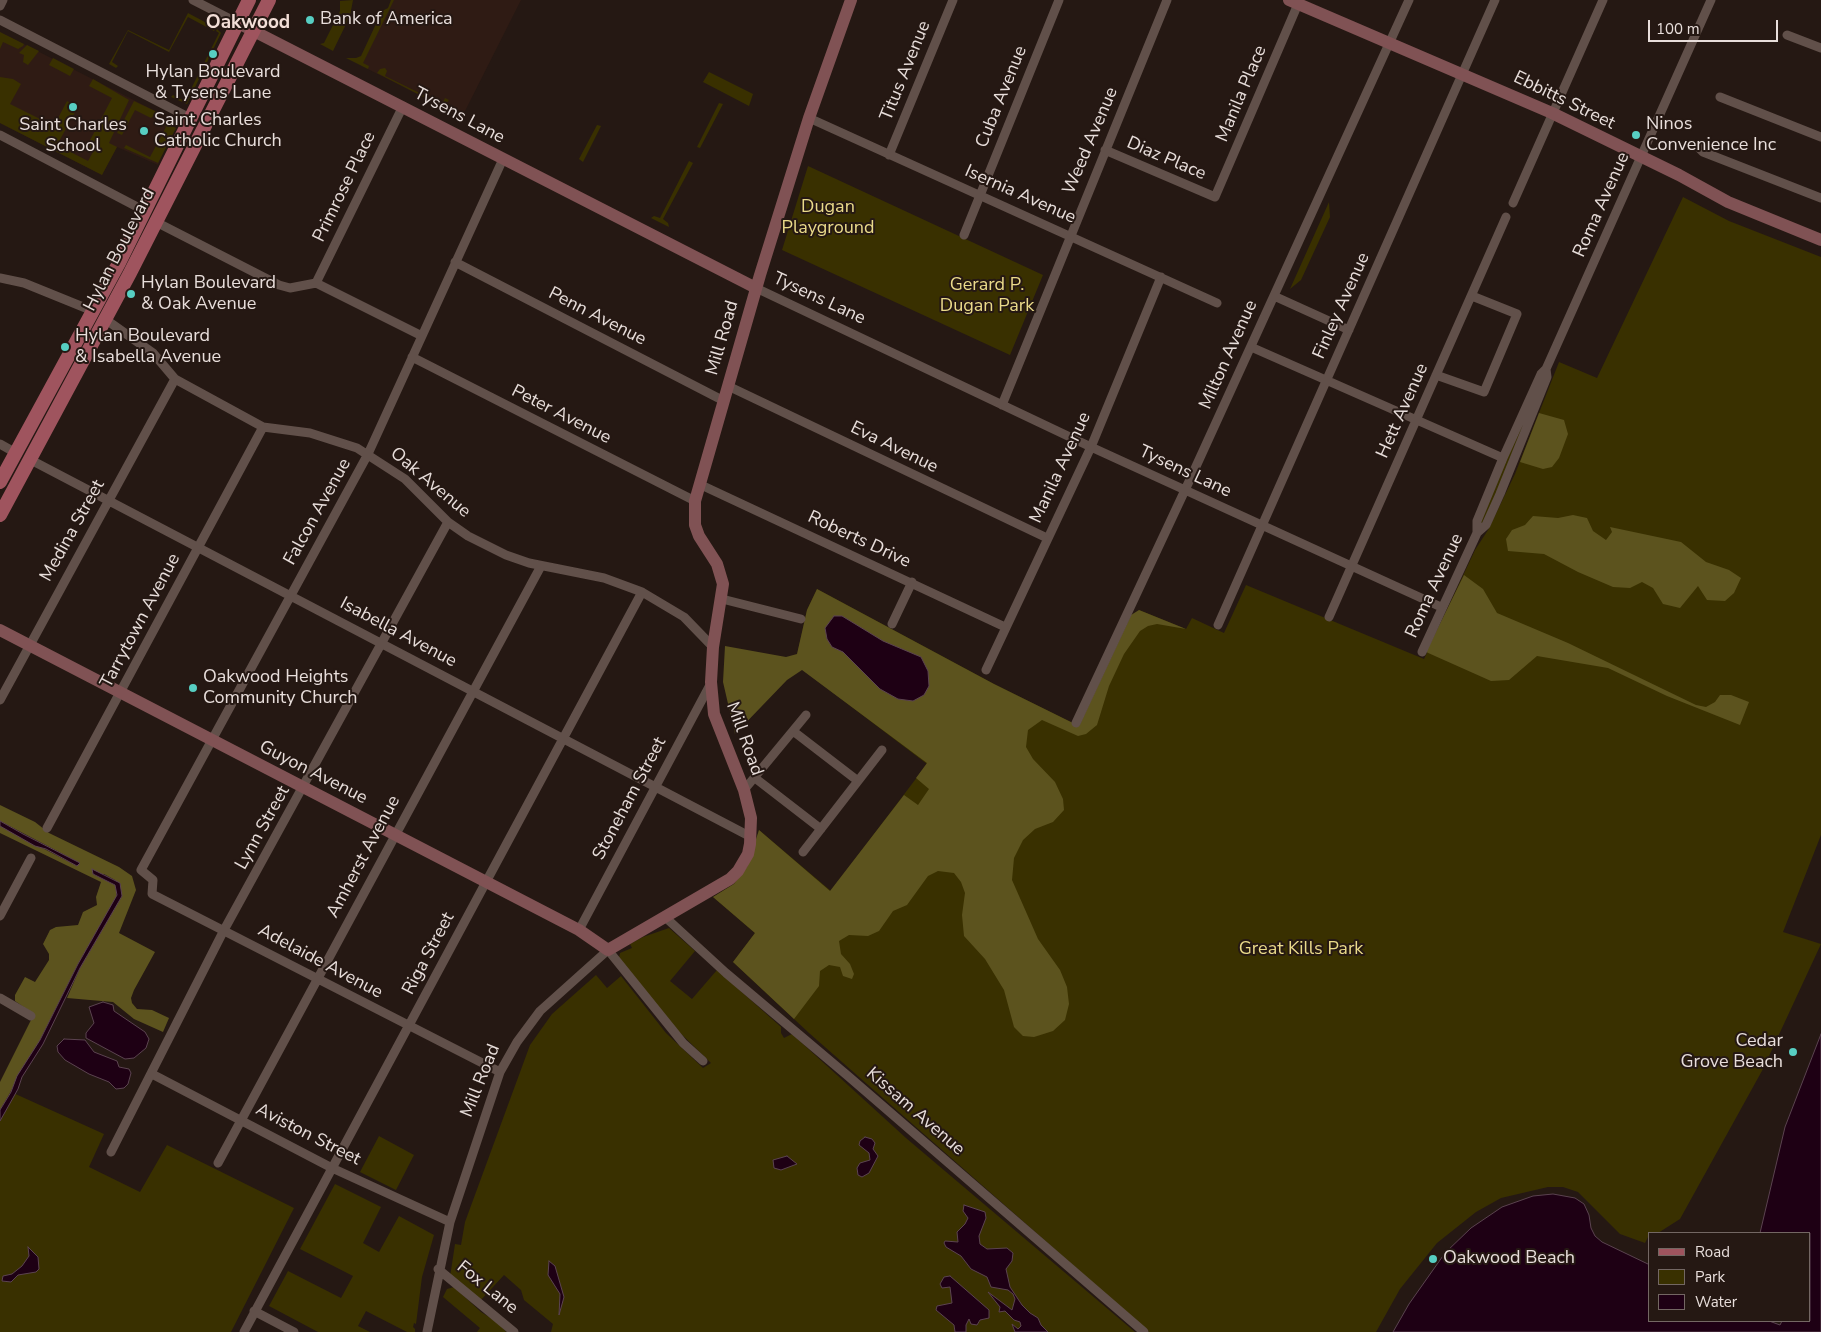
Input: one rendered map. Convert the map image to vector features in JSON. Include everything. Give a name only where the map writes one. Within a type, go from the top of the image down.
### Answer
[{"type":"main road","name":"Hylan Boulevard","points":[[99,315],[145,211],[249,0]]},
{"type":"main road","name":"Hylan Boulevard","points":[[0,515],[23,456],[99,315],[156,222],[268,0]]},
{"type":"main road","name":"Hylan Boulevard","points":[[0,482],[23,456]]},
{"type":"street","points":[[0,6],[3,0]]},
{"type":"street","name":"Tysens Lane","points":[[193,0],[756,288],[1091,447],[1441,607]]},
{"type":"street","name":"Mill Road","points":[[427,1332],[438,1270],[450,1222],[500,1072],[517,1042],[540,1010],[608,950],[730,879],[738,871],[748,854],[751,837],[751,818],[744,790],[714,714],[711,682],[713,647],[722,599],[721,574],[699,536],[695,525],[695,501],[756,288],[809,118],[851,0]]},
{"type":"street","name":"Titus Avenue","points":[[889,155],[953,0]]},
{"type":"street","name":"Cuba Avenue","points":[[964,234],[1060,0]]},
{"type":"street","name":"Weed Avenue","points":[[1002,405],[1167,0]]},
{"type":"street","name":"Milton Avenue","points":[[1076,723],[1251,347],[1409,0]]},
{"type":"street","name":"Finley Avenue","points":[[1218,625],[1495,0]]},
{"type":"street","points":[[1513,203],[1603,0]]},
{"type":"street","name":"Roma Avenue","points":[[1477,533],[1477,522],[1503,458],[1541,374],[1546,369],[1711,0]]},
{"type":"street","name":"Ebbitts Street","points":[[1294,2],[1552,113],[1679,175],[1728,202],[1821,240]]},
{"type":"street","name":"Manila Place","points":[[1215,197],[1294,2]]},
{"type":"street","points":[[0,20],[190,118]]},
{"type":"street","points":[[1787,34],[1821,48]]},
{"type":"street","points":[[1720,97],[1821,137]]},
{"type":"street","name":"Primrose Place","points":[[316,282],[403,106]]},
{"type":"street","name":"Isernia Avenue","points":[[809,118],[1070,235],[1217,304]]},
{"type":"street","points":[[0,135],[145,211]]},
{"type":"street","points":[[1698,147],[1703,152],[1821,198]]},
{"type":"street","name":"Diaz Place","points":[[1105,150],[1215,197]]},
{"type":"street","name":"Falcon Avenue","points":[[152,894],[154,880],[141,870],[368,454],[503,159]]},
{"type":"street","name":"Hett Avenue","points":[[1330,617],[1506,217]]},
{"type":"street","points":[[156,222],[279,285],[290,288],[316,282],[422,336]]},
{"type":"street","name":"Penn Avenue","points":[[455,262],[724,401]]},
{"type":"street","name":"Manila Avenue","points":[[986,670],[1091,447],[1160,277]]},
{"type":"street","name":"Oak Avenue","points":[[0,278],[24,283],[99,315],[153,353],[176,379],[263,427],[310,433],[357,448],[368,454],[405,479],[448,522],[487,547],[506,556],[541,566],[604,578],[642,592],[684,617],[713,647]]},
{"type":"street","points":[[1274,296],[1349,330]]},
{"type":"street","points":[[1436,375],[1484,392],[1517,314],[1472,296]]},
{"type":"street","points":[[1251,347],[1503,458]]},
{"type":"street","name":"Peter Avenue","points":[[412,357],[695,501]]},
{"type":"street","name":"Roma Avenue","points":[[1422,652],[1441,607],[1477,533],[1486,525],[1500,494],[1547,377],[1546,369]]},
{"type":"street","name":"Medina Street","points":[[0,700],[107,501],[176,379]]},
{"type":"street","name":"Eva Avenue","points":[[728,386],[1047,538]]},
{"type":"street","name":"Tarrytown Avenue","points":[[47,828],[263,427]]},
{"type":"street","name":"Isabella Avenue","points":[[0,444],[751,837]]},
{"type":"street","name":"Roberts Drive","points":[[699,484],[1005,627]]},
{"type":"street","name":"Lynn Street","points":[[111,1152],[224,930],[304,788],[448,522]]},
{"type":"street","name":"Amherst Avenue","points":[[218,1163],[541,566]]},
{"type":"street","points":[[892,624],[912,582]]},
{"type":"street","name":"Riga Street","points":[[244,1332],[642,592]]},
{"type":"street","points":[[722,599],[800,619]]},
{"type":"street","name":"Guyon Avenue","points":[[0,630],[579,930],[608,950]]},
{"type":"street","name":"Stoneham Street","points":[[579,930],[711,682]]},
{"type":"street","points":[[744,790],[806,715]]},
{"type":"street","points":[[793,731],[858,781]]},
{"type":"street","points":[[803,852],[882,750]]},
{"type":"street","points":[[754,778],[820,829]]},
{"type":"street","points":[[0,916],[31,858]]},
{"type":"street","name":"Adelaide Avenue","points":[[152,894],[500,1072]]},
{"type":"street","name":"Kissam Avenue","points":[[665,917],[726,973],[1144,1332]]},
{"type":"street","points":[[608,950],[683,1043],[703,1061]]},
{"type":"street","points":[[0,998],[31,1016]]},
{"type":"street","name":"Aviston Street","points":[[152,1074],[332,1168],[450,1222]]},
{"type":"street","name":"Fox Lane","points":[[438,1270],[514,1332]]},
{"type":"street","points":[[254,1312],[294,1332]]},
{"type":"shaded area","points":[[392,0],[521,0],[462,117],[360,65]]},
{"type":"shaded area","name":"Saint Charles School","points":[[0,32],[177,122],[158,165],[117,147],[102,175],[0,123]]},
{"type":"shaded area","points":[[1539,413],[1564,420],[1568,434],[1559,458],[1552,467],[1543,469],[1520,462]]},
{"type":"shaded area","points":[[1573,515],[1587,518],[1593,531],[1606,540],[1612,532],[1610,527],[1681,542],[1706,562],[1729,570],[1741,578],[1734,593],[1725,601],[1707,600],[1698,586],[1680,608],[1663,604],[1653,588],[1642,582],[1630,588],[1613,587],[1578,572],[1544,554],[1508,551],[1506,539],[1512,530],[1525,525],[1533,516],[1558,518]]},
{"type":"shaded area","points":[[1464,575],[1483,589],[1497,613],[1568,643],[1696,705],[1706,707],[1715,702],[1720,695],[1731,695],[1749,702],[1740,725],[1667,696],[1608,668],[1537,656],[1509,680],[1491,681],[1426,652]]},
{"type":"shaded area","points":[[817,589],[994,684],[1079,726],[1131,615],[1139,610],[1186,629],[1157,624],[1148,626],[1140,631],[1124,654],[1109,686],[1097,725],[1086,734],[1078,736],[1042,720],[1028,730],[1026,747],[1033,759],[1055,782],[1063,799],[1064,810],[1053,822],[1035,829],[1023,840],[1014,858],[1012,880],[1038,939],[1060,970],[1067,987],[1069,1004],[1065,1020],[1053,1031],[1034,1037],[1023,1036],[1014,1027],[1004,990],[985,959],[964,936],[962,915],[965,893],[961,882],[954,873],[938,871],[928,876],[907,905],[893,911],[879,931],[868,936],[849,935],[839,941],[841,954],[850,964],[854,974],[852,979],[843,976],[840,967],[829,965],[820,971],[819,986],[794,1019],[733,962],[755,933],[713,897],[734,884],[747,867],[759,830],[830,891],[904,795],[918,805],[929,789],[916,778],[927,763],[802,670],[787,680],[735,734],[723,682],[725,646],[786,657],[797,654],[807,610]]},
{"type":"shaded area","points":[[0,805],[35,822],[49,833],[119,867],[132,876],[136,890],[119,933],[155,952],[134,990],[131,998],[132,1003],[137,1009],[152,1010],[169,1018],[163,1032],[134,1019],[113,1002],[67,998],[80,968],[122,896],[115,880],[104,874],[93,874],[115,885],[117,890],[116,898],[78,964],[40,1040],[0,1110],[0,1082],[34,1014],[15,1001],[15,995],[25,977],[35,982],[49,960],[49,954],[43,944],[50,930],[56,927],[78,925],[83,912],[97,905],[96,897],[101,882],[0,833],[0,826],[77,866],[80,863],[0,821]]},
{"type":"green space","points":[[353,0],[350,16],[333,51],[320,44],[324,43],[340,11],[340,1]]},
{"type":"green space","points":[[391,0],[394,0],[363,63],[369,66],[368,69],[346,58],[361,56],[382,11],[388,8]]},
{"type":"green space","points":[[188,13],[216,28],[214,31],[188,17],[169,52],[128,31],[112,62],[118,66],[116,68],[109,64],[128,30],[169,50]]},
{"type":"green space","points":[[217,29],[221,33],[187,104],[171,97],[173,95],[185,101],[219,33],[216,31]]},
{"type":"green space","points":[[0,32],[24,44],[23,46],[18,49],[3,42],[0,49]]},
{"type":"green space","points":[[27,45],[39,51],[28,65],[23,62],[24,55],[19,53]]},
{"type":"green space","points":[[53,58],[74,69],[70,76],[49,65]]},
{"type":"green space","points":[[385,68],[387,71],[385,76],[442,104],[445,98],[449,100],[443,107],[377,73],[380,69]]},
{"type":"green space","points":[[709,72],[753,94],[749,106],[703,82]]},
{"type":"green space","points":[[0,77],[13,79],[21,84],[10,104],[50,124],[52,120],[56,122],[67,101],[78,107],[57,145],[88,161],[94,150],[87,146],[112,98],[89,86],[93,79],[129,100],[109,143],[117,147],[102,175],[0,123]]},
{"type":"green space","points":[[134,101],[157,112],[151,118],[135,110],[122,135],[117,133]]},
{"type":"green space","points":[[719,103],[723,104],[700,148],[697,147]]},
{"type":"green space","points":[[168,124],[176,128],[158,163],[124,148],[126,145],[150,157],[166,127],[164,125]]},
{"type":"green space","points":[[597,125],[601,126],[583,162],[579,159]]},
{"type":"green space","points":[[689,161],[693,163],[663,219],[668,223],[669,227],[651,218],[654,216],[660,218]]},
{"type":"green space","name":"Gerard P. Dugan Park","points":[[808,166],[1043,275],[1010,355],[782,250]]},
{"type":"green space","name":"Great Kills Park","points":[[1683,197],[1729,221],[1821,257],[1821,835],[1783,932],[1821,944],[1763,1069],[1680,1219],[1660,1232],[1648,1232],[1645,1243],[1620,1234],[1578,1192],[1563,1187],[1548,1187],[1501,1198],[1476,1212],[1437,1243],[1400,1289],[1376,1332],[1149,1332],[809,1033],[733,962],[755,933],[713,897],[734,884],[747,867],[759,830],[831,891],[927,764],[795,664],[807,610],[817,589],[994,684],[1079,726],[1139,610],[1186,629],[1192,618],[1224,633],[1246,585],[1424,659],[1475,550],[1488,530],[1515,474],[1559,362],[1597,378]]},
{"type":"green space","points":[[1329,202],[1330,217],[1301,280],[1290,289]]},
{"type":"green space","points":[[1542,377],[1486,521],[1480,524],[1483,514]]},
{"type":"green space","points":[[669,928],[695,951],[670,981],[692,999],[717,970],[781,1027],[781,1033],[784,1038],[792,1034],[906,1138],[1135,1332],[551,1332],[553,1324],[524,1300],[521,1290],[504,1275],[481,1300],[450,1277],[455,1244],[461,1245],[465,1222],[530,1045],[552,1014],[596,975],[607,988],[621,976],[666,1033],[703,1068],[711,1063],[669,1022],[619,958],[620,953],[632,948],[630,944],[643,937]]},
{"type":"green space","points":[[0,1087],[104,1134],[89,1167],[140,1192],[167,1145],[294,1208],[231,1332],[0,1332]]},
{"type":"green space","points":[[379,1136],[414,1155],[396,1190],[360,1172]]},
{"type":"green space","points":[[335,1184],[381,1207],[363,1243],[379,1252],[399,1216],[434,1235],[422,1277],[416,1324],[414,1323],[413,1327],[415,1332],[407,1332],[366,1311],[358,1326],[370,1332],[318,1332],[269,1306],[288,1271],[341,1298],[353,1276],[300,1249]]},
{"type":"green space","points":[[454,1287],[481,1312],[500,1324],[506,1332],[477,1332],[480,1328],[443,1297],[447,1289]]},
{"type":"water","points":[[834,616],[842,616],[883,641],[921,657],[928,671],[929,686],[924,695],[913,701],[898,699],[880,689],[843,652],[832,647],[827,639],[825,628]]},
{"type":"water","points":[[0,821],[80,863],[77,866],[46,849],[35,846],[0,826]]},
{"type":"water","points":[[92,869],[120,883],[122,896],[80,968],[43,1044],[22,1077],[18,1089],[0,1121],[0,1110],[11,1092],[17,1076],[40,1040],[78,964],[117,895],[115,885],[93,874]]},
{"type":"water","points":[[103,1002],[113,1005],[114,1011],[145,1032],[149,1039],[146,1048],[134,1058],[125,1059],[86,1038],[86,1033],[94,1023],[89,1007]]},
{"type":"water","points":[[1821,1034],[1821,1332],[1393,1332],[1409,1304],[1445,1253],[1471,1228],[1502,1207],[1533,1196],[1553,1194],[1575,1198],[1584,1204],[1595,1236],[1602,1242],[1648,1264],[1648,1322],[1772,1322],[1780,1325],[1782,1322],[1811,1322],[1811,1232],[1760,1232],[1785,1127]]},
{"type":"water","points":[[64,1039],[85,1040],[94,1052],[117,1061],[119,1067],[129,1069],[131,1073],[128,1084],[124,1088],[116,1089],[109,1082],[89,1074],[65,1060],[58,1052],[57,1046]]},
{"type":"water","points":[[865,1137],[872,1139],[875,1143],[873,1149],[878,1156],[869,1173],[862,1177],[858,1175],[857,1168],[860,1163],[870,1160],[869,1153],[859,1145],[860,1141]]},
{"type":"water","points":[[787,1156],[797,1164],[781,1170],[774,1168],[773,1160]]},
{"type":"water","points":[[964,1205],[985,1212],[986,1218],[979,1236],[980,1244],[987,1249],[1007,1248],[1013,1253],[1012,1261],[1006,1269],[1010,1287],[1022,1305],[1038,1318],[1041,1325],[1048,1332],[1015,1332],[1012,1324],[1018,1329],[1021,1326],[1020,1322],[1014,1320],[1005,1311],[999,1312],[1000,1307],[988,1292],[1012,1310],[1015,1299],[1013,1294],[1008,1290],[991,1287],[987,1277],[971,1269],[961,1256],[946,1247],[945,1241],[958,1242],[957,1232],[968,1218],[963,1211]]},
{"type":"water","points":[[28,1247],[38,1257],[39,1269],[36,1272],[18,1275],[11,1282],[2,1281],[3,1276],[12,1274],[22,1266],[29,1256]]},
{"type":"water","points":[[549,1261],[555,1266],[564,1297],[559,1315],[560,1294],[548,1275]]},
{"type":"water","points":[[950,1276],[989,1310],[989,1318],[980,1320],[977,1325],[971,1324],[969,1319],[966,1325],[966,1332],[955,1332],[954,1325],[936,1310],[937,1306],[952,1303],[950,1287],[942,1288],[940,1284],[944,1277]]},
{"type":"place","name":"Bank of America","points":[[310,20]]},
{"type":"place","name":"Hylan Boulevard & Tysens Lane","points":[[213,54]]},
{"type":"place","name":"Saint Charles School","points":[[73,107]]},
{"type":"place","name":"Saint Charles Catholic Church","points":[[144,131]]},
{"type":"place","name":"Ninos Convenience Inc","points":[[1636,135]]},
{"type":"place","name":"Hylan Boulevard & Oak Avenue","points":[[131,294]]},
{"type":"place","name":"Hylan Boulevard & Isabella Avenue","points":[[65,347]]},
{"type":"place","name":"Oakwood Heights Community Church","points":[[193,688]]},
{"type":"place","name":"Cedar Grove Beach","points":[[1793,1052]]},
{"type":"place","name":"Oakwood Beach","points":[[1433,1259]]},
{"type":"district","name":"Oakwood","points":[[248,23]]},
{"type":"park label","name":"Dugan Playground","points":[[828,218]]}]
